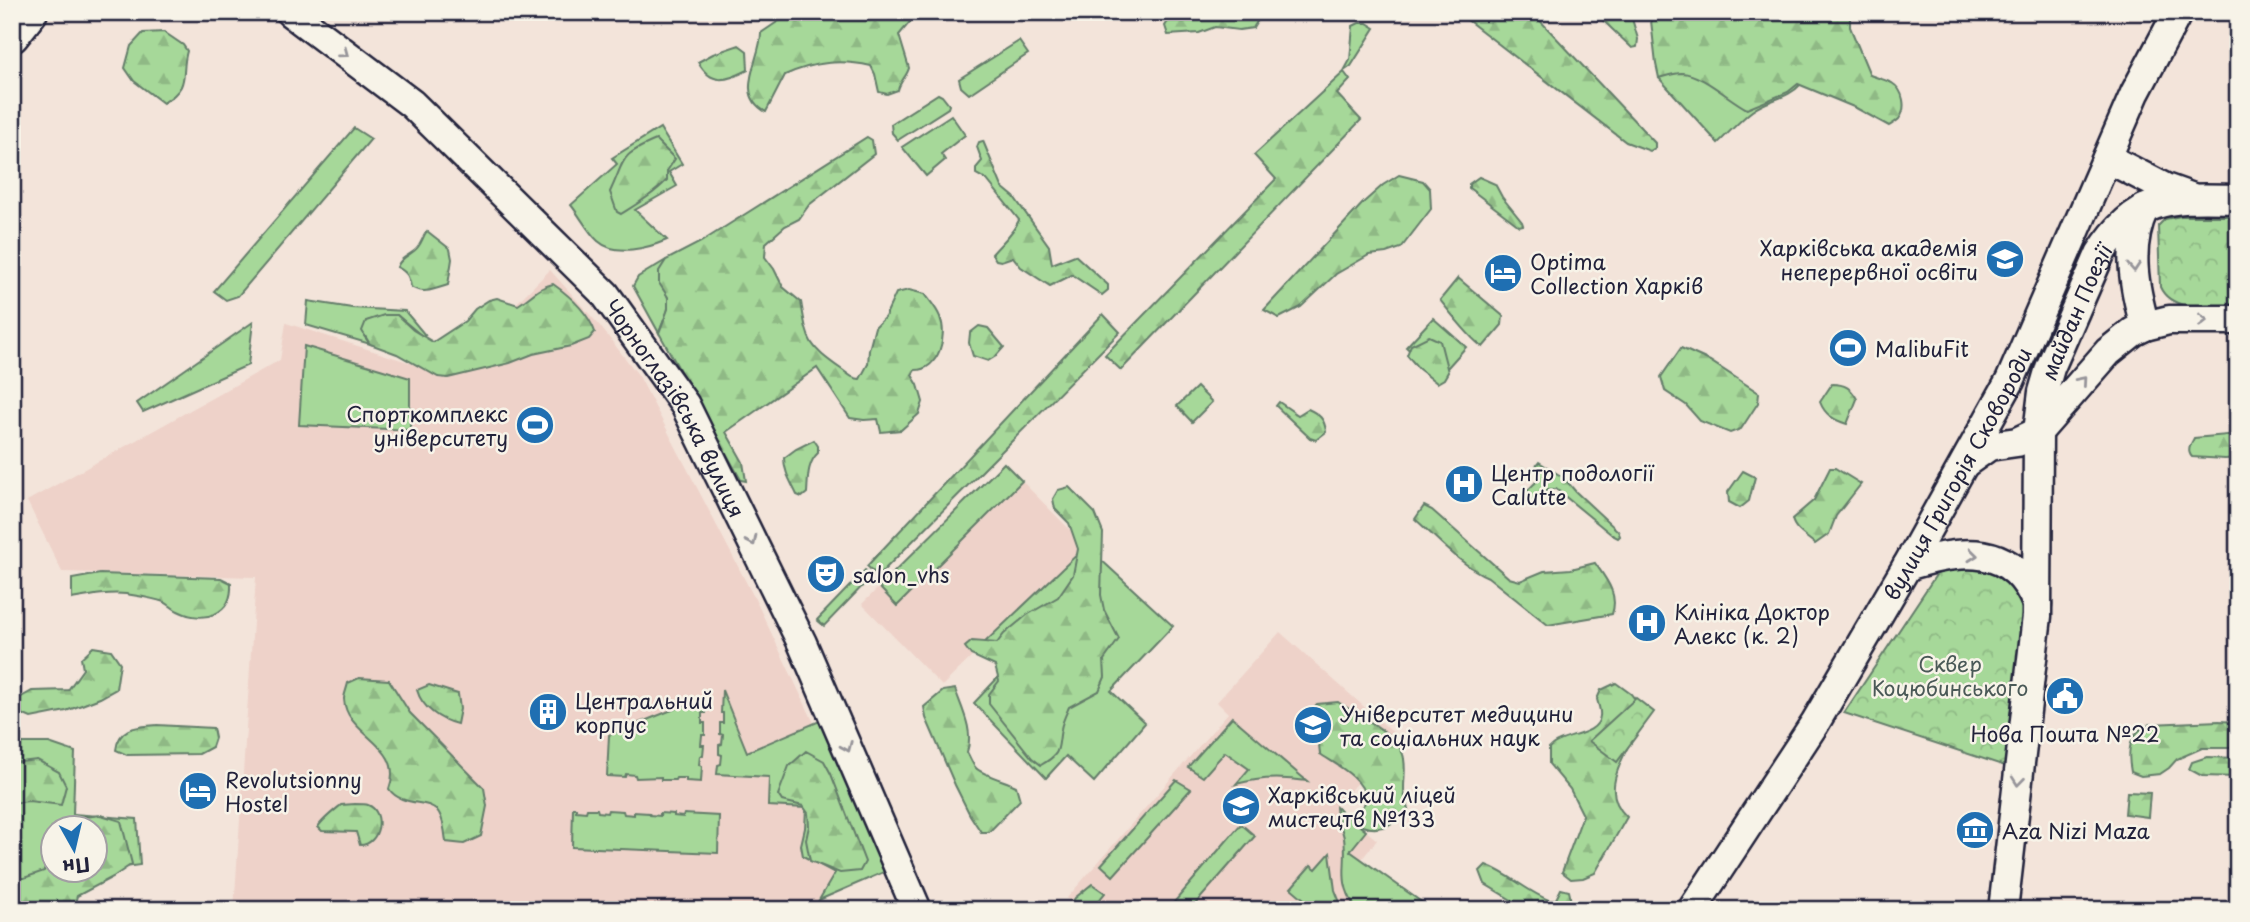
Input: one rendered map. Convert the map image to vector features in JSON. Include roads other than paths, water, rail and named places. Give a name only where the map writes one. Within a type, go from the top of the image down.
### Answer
[{"type":"main road","points":[[12,36],[31,12]]},
{"type":"street","name":"Чорноглазівська вулиця","points":[[290,12],[412,104],[605,294],[685,405],[807,652],[917,910]]},
{"type":"street","name":"вулиця Григорія Сковороди","points":[[1692,910],[1815,723],[1907,566],[2010,381],[2135,93],[2178,12]]},
{"type":"street","points":[[2108,158],[2165,188],[2193,198],[2238,199]]},
{"type":"street","name":"майдан Поезії","points":[[2003,910],[2037,610],[2038,432],[2043,392],[2050,368],[2109,239],[2144,209],[2160,201],[2193,198]]},
{"type":"street","name":"майдан Поезії","points":[[2038,432],[2122,339],[2157,323],[2135,288],[2133,256],[2137,223],[2144,209]]},
{"type":"street","points":[[2157,323],[2238,320]]},
{"type":"street","name":"майдан Поезії","points":[[2010,381],[2023,411],[2038,432]]},
{"type":"street","points":[[1964,464],[1989,446],[2017,442],[2038,432]]},
{"type":"street","points":[[1907,566],[1957,553],[1982,555],[2015,570],[2032,591],[2037,610]]},
{"type":"place","name":"Харківська академія неперервної освіти","points":[[2005,259]]},
{"type":"place","name":"Optima Collection Харкiв","points":[[1503,273]]},
{"type":"place","name":"MalibuFit","points":[[1848,348]]},
{"type":"place","name":"Спорткомплекс університету","points":[[535,425]]},
{"type":"place","name":"Центр подології Calutte","points":[[1464,484]]},
{"type":"place","name":"salon_vhs","points":[[826,574]]},
{"type":"place","name":"Клініка Доктор Алекс (к. 2)","points":[[1647,623]]},
{"type":"place","name":"Нова Пошта №22","points":[[2065,696]]},
{"type":"place","name":"Центральний корпус","points":[[548,712]]},
{"type":"place","name":"Університет медицини та соціальних наук","points":[[1313,725]]},
{"type":"place","name":"Revolutsionny Hostel","points":[[198,791]]},
{"type":"place","name":"Харківський ліцей мистецтв №133","points":[[1241,806]]},
{"type":"place","name":"Aza Nizi Maza","points":[[1975,830]]},
{"type":"park label","name":"Сквер Коцюбинського","points":[[1950,675]]}]
